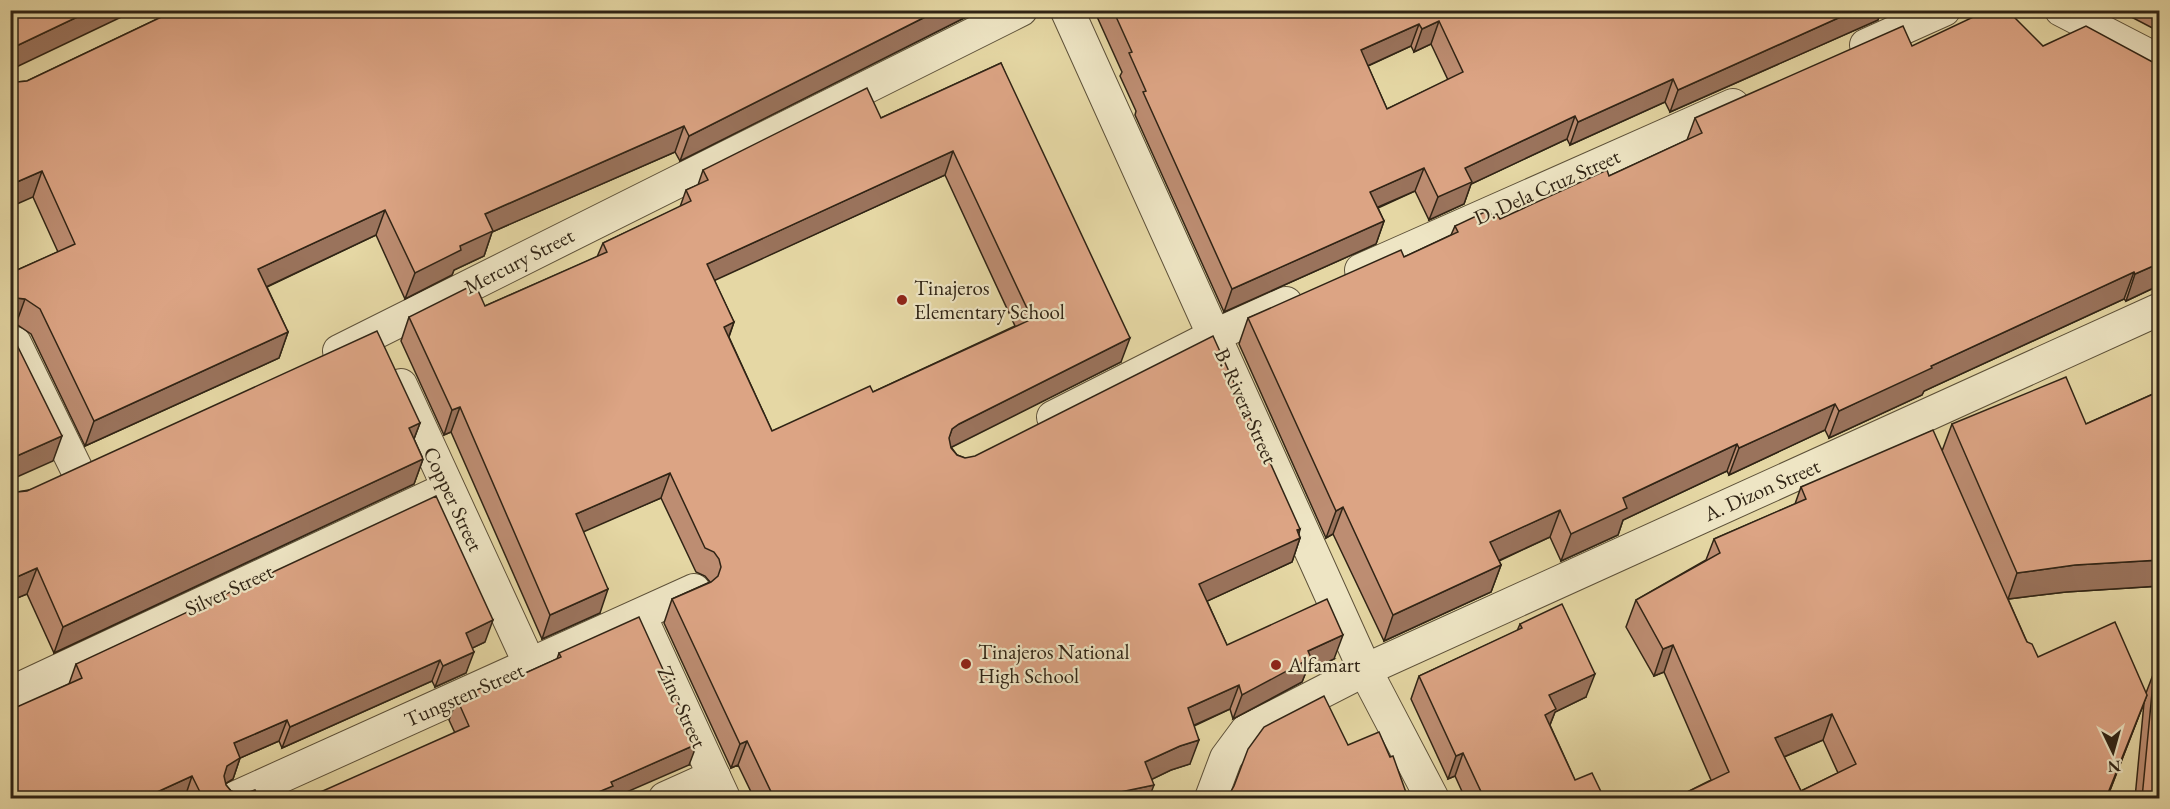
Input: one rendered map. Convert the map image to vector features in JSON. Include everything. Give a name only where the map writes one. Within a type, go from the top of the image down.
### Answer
[{"type":"street","name":"Mercury Street","points":[[313,363],[385,350],[1021,10]]},
{"type":"street","name":"B. Rivera Street","points":[[1067,10],[1365,670],[1432,798]]},
{"type":"street","points":[[1835,59],[1944,10]]},
{"type":"street","points":[[2061,10],[2160,62]]},
{"type":"street","name":"D. Dela Cruz Street","points":[[1024,431],[1214,336],[1759,93]]},
{"type":"street","name":"A. Dizon Street","points":[[1211,798],[1226,758],[1246,731],[1365,670],[2160,309]]},
{"type":"street","points":[[10,341],[15,343],[88,465],[49,483]]},
{"type":"street","name":"Copper Street","points":[[385,350],[530,665]]},
{"type":"street","name":"Silver Street","points":[[10,693],[448,488]]},
{"type":"street","name":"Tungsten Street","points":[[234,798],[694,590]]},
{"type":"street","name":"Zinc Street","points":[[640,615],[719,787]]},
{"type":"street","points":[[665,798],[719,787]]},
{"type":"building","points":[[10,10],[92,10],[10,49]]},
{"type":"building","points":[[176,10],[939,10],[689,136],[684,126],[485,214],[493,231],[460,246],[461,250],[415,273],[385,210],[258,269],[288,332],[94,421],[40,309],[25,299],[16,298],[10,301],[10,261],[15,271],[75,244],[42,171],[10,185],[10,80],[27,81]]},
{"type":"building","points":[[1113,10],[1856,10],[1678,90],[1673,79],[1578,122],[1575,116],[1465,168],[1472,182],[1438,197],[1424,168],[1370,192],[1384,221],[1232,289],[1143,92],[1146,91],[1129,53],[1132,52]],"holes":[[[1439,21],[1463,72],[1387,109],[1361,50],[1419,24],[1422,29]]]},
{"type":"building","points":[[1988,10],[2007,10],[2043,46],[2086,26],[2160,66],[2160,263],[2135,274],[2134,272],[1839,411],[1835,404],[1739,448],[1737,444],[1623,498],[1627,508],[1571,534],[1560,510],[1490,542],[1501,565],[1393,615],[1343,507],[1336,511],[1248,318],[1401,250],[1404,257],[1458,232],[1455,226],[1489,210],[1492,216],[1497,214],[1500,219],[1607,170],[1609,176],[1702,133],[1695,118],[1903,26],[1912,46]]},
{"type":"building","points":[[1001,63],[1130,338],[959,424],[952,429],[949,438],[951,448],[957,455],[965,458],[975,456],[1213,336],[1300,529],[1297,530],[1300,538],[1199,584],[1227,645],[1327,599],[1343,635],[1308,651],[1311,658],[1242,695],[1239,685],[1188,708],[1199,740],[1145,762],[1154,785],[1120,792],[1122,798],[774,798],[747,741],[740,744],[672,599],[711,582],[718,576],[721,567],[714,552],[705,548],[670,473],[576,514],[608,589],[550,615],[460,407],[452,410],[409,317],[475,284],[485,306],[607,252],[603,243],[691,201],[686,190],[708,180],[703,170],[867,88],[881,118]],"holes":[[[953,151],[1032,319],[873,392],[870,386],[772,431],[724,327],[734,322],[707,264]]]},
{"type":"building","points":[[10,331],[62,436],[10,459]]},
{"type":"building","points":[[377,331],[420,423],[409,428],[423,459],[63,627],[37,568],[10,580],[10,490],[27,491]]},
{"type":"building","points":[[2066,377],[2086,424],[2160,391],[2160,560],[2075,565],[2017,573],[1952,424]]},
{"type":"building","points":[[1933,430],[2025,638],[2032,644],[2038,657],[2115,622],[2147,695],[2106,798],[1685,798],[1683,794],[1729,772],[1673,645],[1663,649],[1636,600],[1720,553],[1714,539],[1806,499],[1801,487]],"holes":[[[1832,714],[1856,764],[1801,791],[1775,738]]]},
{"type":"building","points":[[436,496],[493,620],[466,633],[474,652],[443,666],[440,660],[290,727],[287,720],[234,743],[240,758],[227,766],[224,776],[226,785],[231,791],[241,795],[255,790],[259,798],[203,798],[192,776],[144,798],[141,792],[126,798],[10,798],[10,710],[82,678],[76,664]]},
{"type":"building","points":[[1562,604],[1595,674],[1549,695],[1556,709],[1545,715],[1575,780],[1592,773],[1604,798],[1484,798],[1463,753],[1456,756],[1419,676],[1522,628],[1520,624]]},
{"type":"building","points":[[639,617],[697,744],[611,782],[613,786],[584,798],[307,798],[469,726],[457,699],[488,685],[490,689],[561,657],[559,653]]},
{"type":"building","points":[[2160,669],[2160,798],[2142,798],[2154,672]]},
{"type":"building","points":[[1324,696],[1348,745],[1379,732],[1390,757],[1393,756],[1408,798],[1229,798],[1248,749],[1264,727]]},
{"type":"place","name":"Tinajeros Elementary School","points":[[902,300]]},
{"type":"place","name":"Tinajeros National High School","points":[[966,664]]},
{"type":"place","name":"Alfamart","points":[[1276,665]]}]
